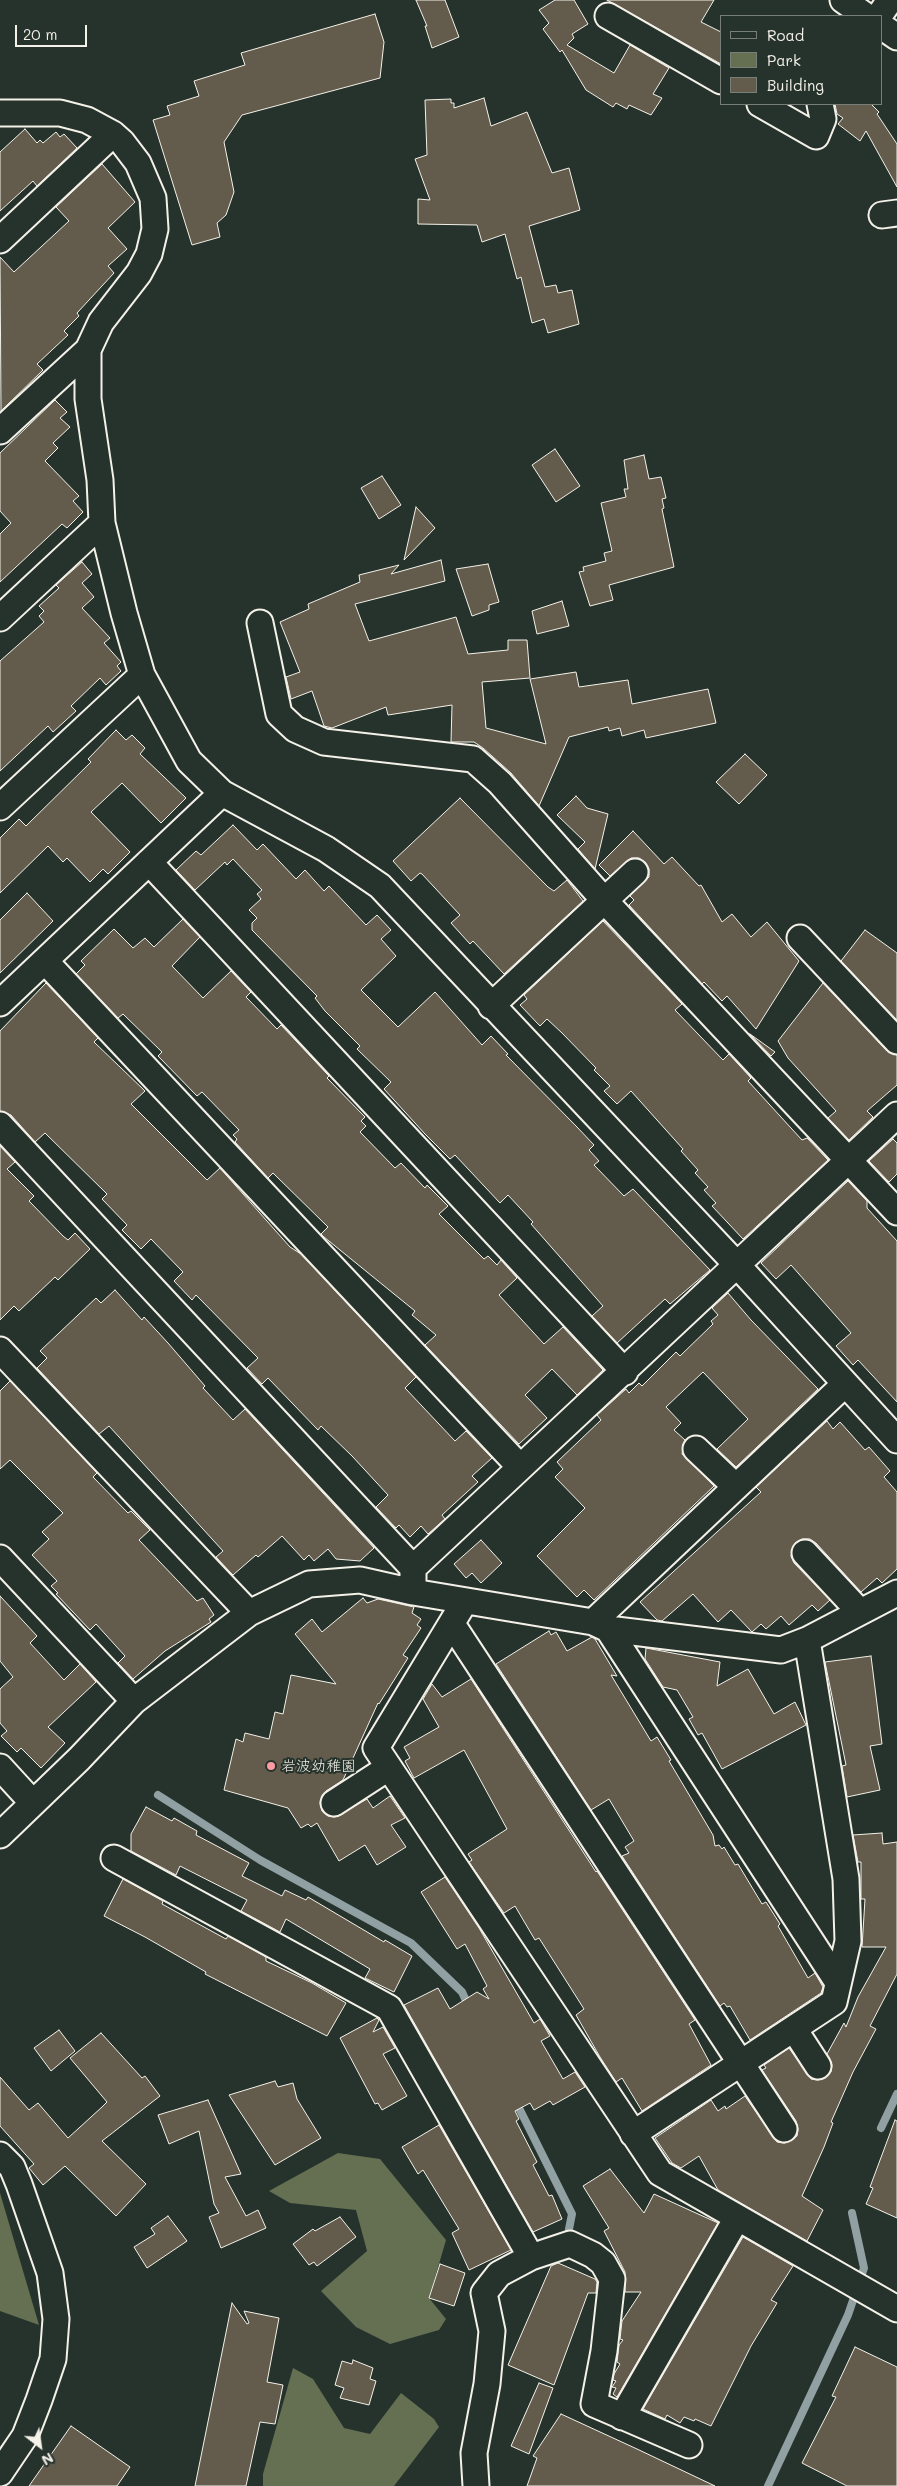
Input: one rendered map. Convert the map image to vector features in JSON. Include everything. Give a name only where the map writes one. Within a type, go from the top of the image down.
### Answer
[{"type":"street","points":[[843,0],[865,15]]},
{"type":"street","points":[[880,15],[890,0]]},
{"type":"street","points":[[608,16],[720,80]]},
{"type":"street","points":[[882,27],[897,37]]},
{"type":"street","points":[[762,105],[816,136],[822,119],[820,105]]},
{"type":"street","points":[[0,112],[60,113],[87,120],[113,134],[122,142],[138,163],[153,198],[155,229],[149,254],[139,273],[101,322],[88,350],[0,431]]},
{"type":"street","points":[[0,240],[113,134]]},
{"type":"street","points":[[88,350],[88,399],[100,480],[102,523],[142,675],[189,762],[222,793],[326,849],[380,886],[738,1266],[897,1440]]},
{"type":"street","points":[[0,618],[102,523]]},
{"type":"street","points":[[260,623],[279,714],[295,729],[324,742],[473,759],[500,783],[604,900],[897,1212]]},
{"type":"street","points":[[0,806],[142,675]]},
{"type":"street","points":[[0,1003],[222,793]]},
{"type":"street","points":[[149,862],[625,1372]]},
{"type":"street","points":[[491,1006],[635,872]]},
{"type":"street","points":[[800,938],[897,1041]]},
{"type":"street","points":[[45,961],[520,1467]]},
{"type":"street","points":[[413,1580],[520,1467],[625,1372],[897,1115]]},
{"type":"street","points":[[0,1125],[413,1580]]},
{"type":"street","points":[[0,1350],[249,1613]]},
{"type":"street","points":[[601,1626],[736,1487],[845,1384]]},
{"type":"street","points":[[696,1449],[736,1487]]},
{"type":"street","points":[[805,1553],[860,1612]]},
{"type":"street","points":[[0,1558],[134,1701]]},
{"type":"street","points":[[0,1835],[134,1701],[249,1613],[309,1584],[360,1580],[413,1580],[465,1601],[601,1626],[781,1650],[807,1640],[897,1593]]},
{"type":"street","points":[[465,1601],[376,1748],[388,1768],[660,2173],[897,2309]]},
{"type":"street","points":[[452,1624],[784,2129]]},
{"type":"street","points":[[601,1626],[837,1981]]},
{"type":"street","points":[[633,2134],[834,2002],[837,1981],[848,1941],[846,1879],[807,1640]]},
{"type":"street","points":[[0,1767],[33,1803]]},
{"type":"street","points":[[334,1803],[388,1768]]},
{"type":"street","points":[[114,1858],[389,2008],[531,2257]]},
{"type":"street","points":[[794,2029],[818,2066]]},
{"type":"street","points":[[0,2155],[12,2167],[50,2273],[56,2319],[53,2359],[39,2400],[25,2436],[0,2473]]},
{"type":"street","points":[[622,2417],[737,2218]]},
{"type":"street","points":[[476,2486],[474,2453],[487,2384],[492,2331],[484,2293],[499,2274],[531,2257],[570,2244],[593,2255],[603,2263],[612,2279],[604,2352],[594,2404],[689,2445]]},
{"type":"green space","points":[[338,2153],[380,2159],[446,2240],[429,2298],[446,2319],[439,2330],[390,2344],[356,2327],[321,2291],[367,2251],[356,2210],[290,2203],[269,2191]]},
{"type":"green space","points":[[0,2193],[39,2325],[0,2311]]},
{"type":"green space","points":[[293,2368],[313,2379],[344,2428],[370,2434],[401,2393],[434,2419],[439,2427],[394,2486],[263,2486],[263,2474]]},
{"type":"building","points":[[416,0],[445,0],[459,37],[432,48],[425,26],[427,26]]},
{"type":"building","points":[[555,0],[574,0],[588,24],[572,34],[574,38],[567,45],[614,73],[630,45],[669,68],[653,94],[662,98],[651,115],[629,105],[627,109],[616,103],[613,107],[586,90],[562,50],[560,52],[543,29],[549,23],[539,10]]},
{"type":"building","points":[[607,0],[714,0],[701,22],[720,32],[720,63]]},
{"type":"building","points":[[375,14],[384,42],[380,78],[242,115],[224,142],[234,192],[226,215],[217,223],[220,237],[192,245],[153,120],[170,115],[167,106],[199,96],[194,81],[245,65],[241,53]]},
{"type":"building","points":[[484,98],[491,126],[527,112],[552,173],[569,168],[580,210],[529,226],[545,287],[556,285],[558,293],[572,290],[579,324],[548,333],[544,319],[532,323],[521,277],[517,279],[505,234],[482,242],[477,225],[418,224],[418,199],[430,200],[415,159],[427,155],[425,100],[451,99],[451,103],[454,103],[454,108]]},
{"type":"building","points":[[835,105],[872,105],[879,112],[877,114],[897,144],[897,187],[866,131],[860,141],[838,124],[843,118],[837,114]]},
{"type":"building","points":[[25,129],[37,143],[40,140],[43,143],[56,132],[60,137],[64,134],[77,148],[37,186],[33,181],[0,211],[0,152]]},
{"type":"building","points":[[102,164],[135,202],[108,228],[127,249],[108,266],[114,273],[77,313],[79,316],[64,331],[68,335],[37,364],[43,370],[1,411],[0,257],[14,272],[69,221],[56,207]]},
{"type":"building","points":[[55,400],[67,412],[60,418],[70,427],[53,443],[58,448],[45,461],[79,496],[73,501],[83,512],[67,528],[62,524],[0,582],[0,534],[11,523],[0,511],[0,453]]},
{"type":"building","points":[[555,449],[580,486],[556,502],[532,465]]},
{"type":"building","points":[[644,455],[649,479],[661,477],[666,498],[662,499],[664,508],[662,509],[674,567],[609,585],[613,600],[590,606],[579,572],[584,571],[583,567],[606,561],[604,553],[612,551],[601,503],[626,497],[624,489],[628,489],[624,460]]},
{"type":"building","points":[[382,476],[401,505],[379,519],[361,488]]},
{"type":"building","points":[[416,507],[435,528],[404,560]]},
{"type":"building","points":[[441,560],[445,581],[355,604],[369,641],[456,617],[468,654],[508,650],[508,640],[527,640],[530,678],[482,682],[486,728],[546,744],[530,679],[576,672],[579,687],[628,680],[632,704],[708,689],[716,723],[646,738],[644,730],[622,736],[620,728],[609,731],[608,727],[569,737],[539,806],[511,773],[483,748],[474,742],[451,742],[452,705],[388,715],[386,707],[332,728],[324,726],[312,691],[291,699],[286,677],[300,672],[280,622],[309,609],[308,604],[360,582],[359,575],[399,565],[391,574]]},
{"type":"building","points":[[82,562],[92,574],[82,583],[94,597],[82,608],[110,638],[104,643],[121,662],[117,666],[121,671],[106,685],[100,678],[71,706],[76,711],[53,732],[48,726],[0,771],[0,661],[44,622],[39,616],[44,611],[39,606],[59,588],[56,585]]},
{"type":"building","points":[[488,564],[499,602],[489,605],[489,610],[472,616],[456,569]]},
{"type":"building","points":[[562,601],[569,626],[537,634],[532,611]]},
{"type":"building","points":[[116,730],[126,740],[132,735],[145,748],[140,754],[186,798],[161,823],[122,783],[91,812],[130,852],[108,874],[103,869],[90,882],[67,858],[63,862],[48,846],[0,893],[0,838],[19,819],[26,826],[91,762],[88,759]]},
{"type":"building","points":[[745,754],[767,775],[739,804],[716,782]]},
{"type":"building","points":[[576,796],[587,808],[608,814],[595,869],[578,849],[585,842],[557,815]]},
{"type":"building","points":[[460,798],[548,887],[554,891],[567,880],[583,901],[504,974],[473,941],[470,944],[451,923],[460,915],[422,874],[420,873],[411,881],[393,861]]},
{"type":"building","points":[[233,825],[257,850],[263,844],[296,879],[305,870],[324,891],[329,886],[366,925],[377,915],[391,930],[381,939],[396,956],[361,990],[398,1027],[435,992],[482,1045],[491,1036],[508,1054],[506,1055],[594,1145],[589,1150],[599,1161],[594,1165],[624,1196],[633,1189],[710,1270],[670,1304],[665,1299],[617,1343],[592,1316],[603,1306],[531,1224],[533,1222],[508,1195],[500,1203],[455,1155],[450,1159],[425,1134],[384,1089],[391,1082],[357,1049],[360,1046],[325,1011],[315,998],[317,996],[252,930],[252,923],[257,918],[249,910],[261,899],[257,894],[262,890],[233,859],[227,865],[225,862],[195,890],[176,870],[196,851],[201,855]]},
{"type":"building","points":[[633,831],[664,864],[672,857],[699,886],[701,885],[722,922],[732,914],[751,937],[767,922],[799,961],[756,1029],[727,996],[722,1001],[704,982],[702,984],[629,905],[634,900],[630,896],[649,877],[649,869],[645,862],[639,858],[631,858],[610,876],[599,865]]},
{"type":"building","points":[[27,893],[53,921],[0,973],[0,920]]},
{"type":"building","points":[[183,919],[200,937],[172,966],[203,998],[231,971],[251,992],[246,997],[277,1029],[281,1025],[329,1076],[327,1078],[365,1117],[361,1121],[366,1126],[360,1132],[395,1168],[401,1163],[425,1188],[427,1185],[448,1206],[439,1214],[484,1259],[488,1256],[497,1265],[501,1260],[517,1278],[499,1295],[544,1344],[563,1327],[603,1370],[577,1395],[552,1369],[525,1395],[547,1418],[519,1444],[425,1345],[436,1335],[412,1315],[415,1311],[324,1237],[321,1234],[328,1227],[273,1173],[268,1178],[235,1142],[237,1139],[233,1135],[239,1130],[202,1092],[197,1096],[158,1056],[162,1052],[123,1014],[118,1018],[76,974],[85,965],[81,961],[114,929],[133,948],[145,938],[154,947]]},
{"type":"building","points":[[603,921],[682,1004],[675,1010],[723,1060],[729,1054],[751,1078],[748,1081],[802,1140],[807,1138],[828,1160],[743,1239],[712,1206],[716,1203],[704,1190],[708,1187],[695,1173],[698,1170],[681,1151],[683,1149],[631,1091],[617,1104],[604,1091],[610,1086],[594,1070],[596,1068],[562,1033],[547,1019],[540,1026],[520,1005],[527,999],[524,995]]},
{"type":"building","points":[[865,930],[897,953],[897,1020],[841,961]]},
{"type":"building","points":[[46,983],[98,1038],[94,1042],[145,1091],[131,1104],[207,1180],[220,1168],[290,1247],[301,1254],[416,1377],[405,1388],[455,1441],[466,1431],[492,1458],[472,1476],[478,1482],[442,1515],[445,1519],[428,1534],[421,1526],[410,1537],[399,1525],[396,1528],[376,1507],[388,1495],[352,1456],[321,1426],[318,1430],[268,1378],[262,1384],[247,1368],[258,1358],[196,1295],[192,1300],[174,1281],[183,1272],[151,1239],[141,1249],[122,1230],[127,1225],[102,1199],[107,1194],[45,1133],[35,1142],[11,1115],[0,1111],[0,1031]]},
{"type":"building","points":[[823,983],[887,1051],[897,1055],[897,1085],[867,1111],[873,1117],[849,1140],[828,1118],[836,1111],[788,1058],[778,1041]]},
{"type":"building","points":[[750,1034],[775,1052],[771,1056]]},
{"type":"building","points":[[893,1139],[897,1143],[897,1174],[889,1182],[869,1161]]},
{"type":"building","points":[[0,1146],[15,1162],[7,1169],[34,1196],[29,1201],[68,1240],[75,1233],[90,1249],[58,1280],[55,1277],[19,1311],[14,1306],[0,1320]]},
{"type":"building","points":[[848,1181],[867,1201],[867,1208],[897,1241],[897,1402],[858,1360],[853,1365],[836,1346],[851,1333],[791,1265],[776,1279],[761,1263]]},
{"type":"building","points":[[115,1290],[142,1320],[144,1317],[168,1343],[205,1386],[203,1388],[233,1420],[245,1409],[374,1548],[360,1561],[336,1559],[328,1549],[314,1561],[309,1555],[304,1560],[282,1536],[233,1575],[216,1557],[223,1551],[109,1426],[99,1434],[37,1368],[47,1358],[40,1351],[96,1298],[101,1303]]},
{"type":"building","points":[[728,1293],[751,1320],[818,1389],[736,1467],[717,1449],[748,1419],[703,1372],[666,1407],[681,1423],[674,1430],[685,1440],[682,1454],[714,1486],[594,1600],[584,1590],[577,1597],[537,1556],[585,1508],[555,1477],[563,1469],[557,1462],[601,1420],[597,1415],[626,1389],[629,1393],[639,1383],[642,1386],[676,1352],[680,1356],[713,1324],[711,1321],[718,1315],[712,1308]]},
{"type":"building","points":[[10,1381],[97,1473],[93,1477],[128,1513],[131,1511],[150,1530],[139,1540],[197,1601],[203,1598],[214,1615],[209,1619],[211,1622],[165,1651],[133,1679],[118,1663],[125,1656],[96,1624],[90,1630],[56,1594],[58,1593],[51,1586],[57,1581],[32,1555],[49,1539],[42,1532],[63,1513],[10,1460],[0,1469],[0,1391]]},
{"type":"building","points":[[827,1421],[833,1429],[840,1422],[865,1450],[869,1447],[890,1471],[884,1477],[897,1492],[897,1569],[882,1583],[877,1578],[861,1592],[816,1543],[810,1539],[802,1539],[795,1543],[791,1556],[794,1563],[830,1600],[818,1611],[812,1605],[789,1625],[781,1616],[766,1629],[761,1624],[752,1632],[731,1610],[718,1622],[693,1594],[662,1621],[657,1620],[640,1602],[761,1492],[756,1487]]},
{"type":"building","points":[[481,1540],[502,1563],[481,1583],[472,1573],[466,1578],[454,1564]]},
{"type":"building","points":[[0,1596],[37,1636],[30,1643],[64,1680],[80,1664],[96,1682],[48,1727],[65,1743],[41,1768],[21,1748],[17,1752],[1,1736],[7,1731],[0,1723],[0,1689],[13,1677],[0,1661]]},
{"type":"building","points":[[363,1598],[367,1603],[378,1599],[414,1607],[412,1613],[421,1619],[417,1625],[421,1628],[403,1655],[408,1658],[378,1703],[343,1780],[326,1791],[320,1803],[322,1811],[328,1816],[335,1817],[367,1799],[373,1808],[390,1796],[405,1818],[391,1825],[406,1847],[377,1865],[365,1845],[339,1861],[317,1823],[311,1827],[308,1824],[301,1828],[288,1808],[224,1790],[236,1739],[243,1742],[245,1733],[269,1739],[275,1712],[283,1714],[291,1675],[336,1684],[295,1634],[312,1619],[322,1632]]},
{"type":"building","points":[[549,1631],[551,1635],[556,1632],[567,1651],[592,1637],[595,1639],[617,1676],[611,1675],[651,1741],[657,1737],[671,1760],[669,1761],[713,1835],[715,1846],[719,1845],[722,1849],[724,1847],[735,1865],[738,1864],[762,1904],[766,1902],[780,1924],[778,1926],[808,1978],[815,1973],[823,1987],[821,1993],[750,2040],[730,2006],[727,2007],[724,2003],[720,2006],[622,1856],[629,1853],[625,1847],[634,1841],[609,1799],[591,1810],[496,1664]]},
{"type":"building","points":[[646,1648],[720,1662],[717,1686],[748,1669],[774,1714],[795,1702],[806,1725],[722,1769],[702,1733],[698,1735],[689,1719],[693,1717],[677,1690],[663,1687],[645,1659]]},
{"type":"building","points":[[871,1656],[882,1744],[870,1746],[880,1790],[847,1797],[842,1766],[846,1765],[825,1662]]},
{"type":"building","points":[[471,1679],[695,2020],[689,2024],[711,2065],[642,2111],[622,2078],[616,2082],[600,2057],[576,2015],[584,2009],[539,1938],[535,1940],[515,1906],[504,1913],[469,1862],[472,1860],[468,1854],[507,1829],[464,1750],[414,1778],[405,1761],[410,1758],[404,1747],[439,1727],[423,1699],[432,1684],[442,1697]]},
{"type":"building","points":[[146,1807],[172,1821],[174,1818],[197,1831],[196,1835],[249,1863],[242,1876],[282,1896],[285,1890],[306,1900],[308,1897],[384,1942],[385,1940],[412,1956],[394,1992],[365,1978],[370,1969],[286,1919],[280,1932],[241,1911],[247,1900],[180,1866],[176,1875],[131,1851],[131,1834]]},
{"type":"building","points":[[882,1833],[883,1844],[897,1842],[897,1974],[870,2026],[876,2029],[853,2072],[831,2122],[833,2123],[824,2147],[802,2196],[823,2210],[807,2241],[718,2190],[699,2156],[681,2168],[672,2163],[655,2138],[711,2100],[718,2111],[725,2106],[726,2109],[745,2096],[777,2142],[785,2143],[797,2136],[796,2121],[762,2070],[766,2068],[764,2065],[789,2048],[811,2079],[825,2078],[831,2072],[832,2065],[827,2054],[844,2023],[846,2027],[858,1997],[886,1947],[862,1947],[865,1899],[861,1899],[861,1862],[858,1862],[853,1835]]},
{"type":"building","points":[[445,1877],[479,1928],[534,2023],[540,2019],[550,2036],[541,2041],[563,2079],[575,2072],[585,2087],[553,2105],[550,2101],[534,2110],[530,2103],[515,2111],[519,2119],[516,2121],[537,2162],[533,2165],[549,2196],[552,2195],[562,2219],[533,2232],[404,2005],[438,1988],[450,2009],[477,1992],[489,1999],[483,1989],[487,1986],[465,1944],[457,1949],[421,1892]]},
{"type":"building","points":[[123,1879],[163,1901],[162,1904],[226,1939],[228,1936],[266,1957],[266,1961],[312,1983],[346,2003],[327,2036],[205,1974],[206,1972],[104,1916]]},
{"type":"building","points":[[377,2018],[379,2020],[373,2032],[383,2027],[395,2048],[383,2054],[407,2096],[382,2110],[378,2103],[375,2104],[340,2038]]},
{"type":"building","points":[[59,2030],[75,2051],[51,2071],[34,2048]]},
{"type":"building","points":[[101,2033],[142,2078],[145,2076],[160,2096],[102,2141],[146,2184],[116,2216],[65,2166],[43,2185],[29,2168],[34,2164],[0,2126],[0,2077],[29,2110],[38,2103],[68,2138],[102,2107],[107,2102],[70,2058]]},
{"type":"building","points":[[275,2081],[278,2087],[293,2083],[297,2099],[321,2138],[275,2165],[229,2095]]},
{"type":"building","points":[[208,2100],[241,2174],[225,2177],[246,2216],[258,2210],[266,2228],[221,2248],[209,2217],[219,2213],[214,2204],[199,2131],[169,2144],[158,2115]]},
{"type":"building","points":[[895,2120],[897,2121],[897,2218],[866,2204],[873,2188],[870,2187]]},
{"type":"building","points":[[439,2125],[511,2250],[469,2270],[452,2233],[459,2229],[423,2170],[418,2174],[402,2147]]},
{"type":"building","points":[[610,2169],[644,2213],[654,2194],[718,2223],[617,2397],[613,2394],[616,2388],[612,2387],[616,2381],[613,2380],[614,2374],[620,2364],[617,2362],[619,2345],[623,2340],[620,2339],[622,2321],[641,2292],[625,2292],[625,2272],[604,2231],[609,2228],[583,2186]]},
{"type":"building","points":[[168,2216],[187,2241],[147,2268],[134,2247],[155,2234],[151,2228]]},
{"type":"building","points":[[340,2217],[356,2237],[317,2266],[314,2262],[309,2265],[293,2244],[313,2229],[315,2231]]},
{"type":"building","points":[[743,2237],[793,2266],[771,2300],[777,2303],[751,2346],[711,2426],[695,2419],[694,2421],[684,2417],[680,2423],[667,2415],[665,2419],[643,2409]]},
{"type":"building","points":[[558,2263],[595,2279],[597,2282],[596,2293],[588,2293],[554,2385],[508,2365],[551,2266]]},
{"type":"building","points":[[440,2264],[465,2273],[454,2306],[429,2298]]},
{"type":"building","points":[[232,2303],[247,2324],[249,2323],[244,2311],[279,2318],[267,2382],[283,2385],[275,2424],[260,2422],[246,2486],[195,2486]]},
{"type":"building","points":[[855,2347],[897,2367],[897,2486],[847,2486],[802,2463],[836,2397],[832,2396]]},
{"type":"building","points":[[353,2360],[373,2368],[370,2379],[376,2381],[369,2405],[340,2398],[344,2388],[335,2385],[342,2361],[352,2364]]},
{"type":"building","points":[[539,2383],[553,2388],[529,2454],[511,2446]]},
{"type":"building","points":[[561,2414],[715,2486],[527,2486],[537,2458],[533,2456]]},
{"type":"building","points":[[71,2426],[130,2467],[117,2486],[29,2486]]},
{"type":"waterway","points":[[158,1795],[260,1860],[411,1943],[462,1992],[469,2007]]},
{"type":"waterway","points":[[881,2128],[897,2094]]},
{"type":"waterway","points":[[515,2100],[572,2214],[569,2229]]},
{"type":"waterway","points":[[768,2486],[848,2315],[864,2268],[852,2213]]},
{"type":"place","name":"岩波幼稚園","points":[[271,1766]]}]
